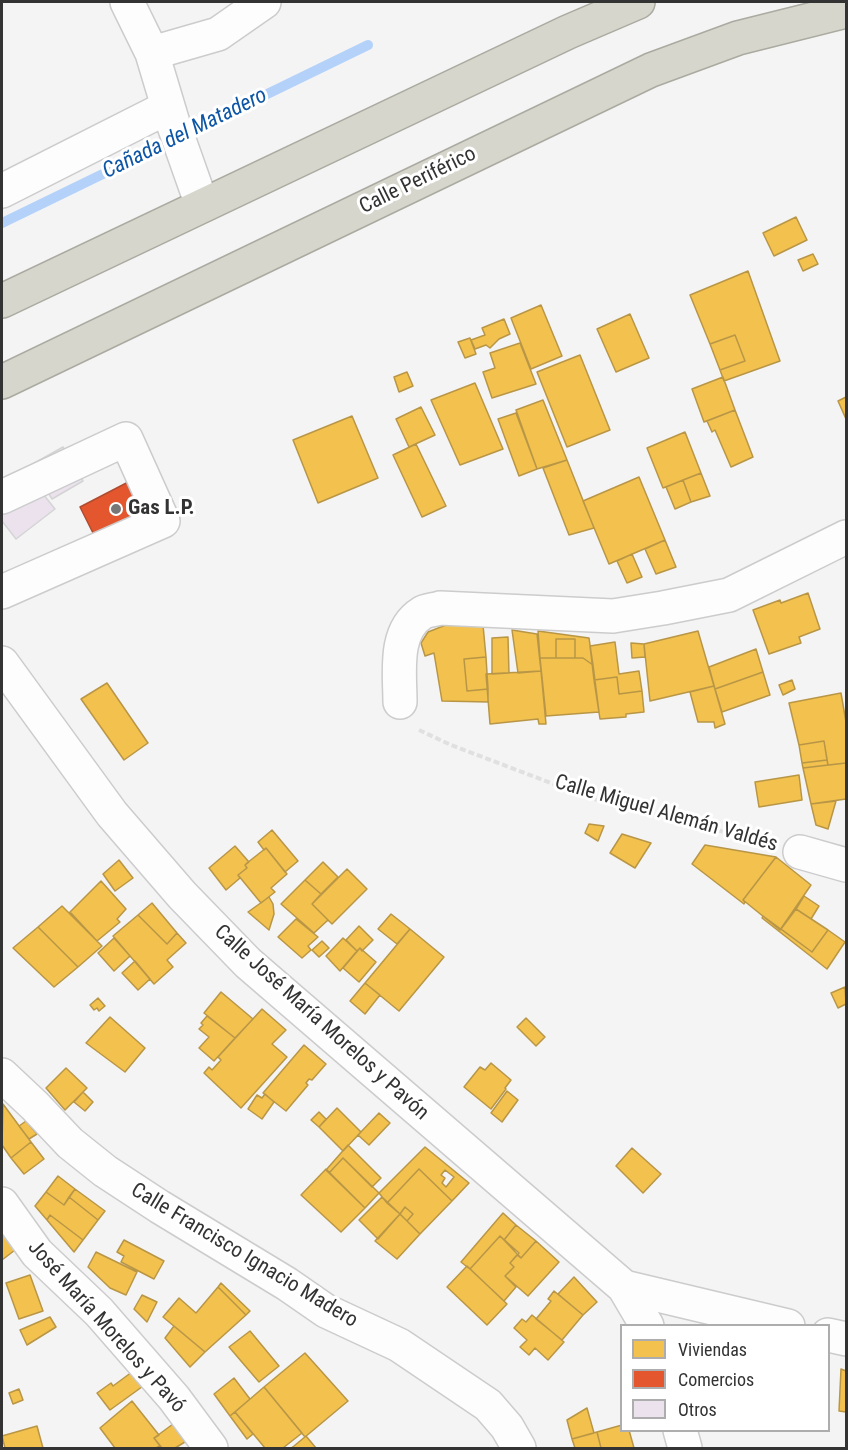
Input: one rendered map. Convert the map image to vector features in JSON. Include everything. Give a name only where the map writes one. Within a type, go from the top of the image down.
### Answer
[{"type":"highway","points":[[2,302],[202,205],[638,2]]},
{"type":"highway","name":"Calle Periférico","points":[[2,382],[651,70],[738,38],[846,11]]},
{"type":"street","points":[[127,2],[152,53],[202,205]]},
{"type":"street","points":[[152,53],[218,34],[264,2]]},
{"type":"street","points":[[2,191],[171,115]]},
{"type":"street","points":[[2,497],[126,439],[163,521],[2,592]]},
{"type":"street","points":[[400,702],[400,649],[408,628],[422,613],[440,608],[613,616],[663,608],[729,595],[846,537]]},
{"type":"street","name":"Calle José María Morelos y Pavón","points":[[2,663],[112,814],[182,895],[248,963],[624,1287],[645,1324]]},
{"type":"street","name":"Calle Miguel Alemán Valdés","points":[[800,852],[846,865]]},
{"type":"street","name":"Calle Francisco Ignacio Madero","points":[[2,1075],[70,1143],[105,1171],[160,1208],[287,1284],[326,1311],[399,1345],[488,1405],[507,1426],[519,1449]]},
{"type":"street","name":"José María Morelos y Pavó","points":[[2,1204],[37,1253],[106,1321],[174,1398],[211,1449]]},
{"type":"street","points":[[624,1287],[780,1324]]},
{"type":"street","points":[[830,1335],[846,1339]]},
{"type":"street","points":[[680,1432],[685,1449]]},
{"type":"path","name":"Calle Miguel Alemán Valdés","points":[[400,702],[405,715],[414,727],[451,745],[582,795],[800,852]]},
{"type":"building: Viviendas","points":[[796,217],[807,240],[774,256],[763,233]]},
{"type":"building: Viviendas","points":[[813,254],[818,264],[803,271],[798,260]]},
{"type":"building: Viviendas","points":[[748,271],[780,361],[724,381],[720,370],[745,361],[735,335],[710,344],[690,295]]},
{"type":"building: Viviendas","points":[[541,305],[562,356],[531,369],[511,318]]},
{"type":"building: Viviendas","points":[[630,314],[649,358],[616,372],[597,329]]},
{"type":"building: Viviendas","points":[[504,319],[510,334],[499,339],[490,348],[486,345],[475,349],[471,340],[485,335],[482,328]]},
{"type":"building: Viviendas","points":[[735,335],[745,361],[720,370],[710,344]]},
{"type":"building: Viviendas","points":[[470,338],[476,354],[465,358],[458,342]]},
{"type":"building: Viviendas","points":[[520,343],[536,384],[492,398],[483,372],[495,368],[490,353]]},
{"type":"building: Viviendas","points":[[580,355],[610,430],[567,447],[537,372]]},
{"type":"building: Viviendas","points":[[407,372],[413,386],[399,392],[394,377]]},
{"type":"building: Viviendas","points":[[723,377],[735,410],[704,422],[692,389]]},
{"type":"building: Viviendas","points":[[475,383],[503,449],[460,465],[431,400]]},
{"type":"building: Viviendas","points":[[846,397],[846,419],[838,401]]},
{"type":"building: Viviendas","points":[[543,400],[567,460],[537,469],[516,410]]},
{"type":"building: Viviendas","points":[[421,407],[435,435],[409,447],[396,419]]},
{"type":"building: Viviendas","points":[[735,410],[753,457],[731,467],[715,430],[712,432],[707,421]]},
{"type":"building: Viviendas","points":[[516,413],[537,469],[519,476],[498,419]]},
{"type":"building: Viviendas","points":[[352,416],[378,478],[318,503],[293,440]]},
{"type":"building: Viviendas","points":[[685,432],[701,473],[663,488],[647,448]]},
{"type":"building: Viviendas","points":[[416,444],[446,506],[422,517],[393,455]]},
{"type":"building: Viviendas","points":[[567,460],[594,528],[569,535],[543,468]]},
{"type":"building: Viviendas","points":[[701,473],[710,496],[691,502],[683,480]]},
{"type":"building: Viviendas","points":[[639,477],[665,540],[609,564],[583,501]]},
{"type":"building: Viviendas","points":[[683,480],[691,502],[675,509],[666,487]]},
{"type":"building: Viviendas","points":[[665,540],[676,567],[656,574],[645,549]]},
{"type":"building: Viviendas","points":[[632,554],[642,577],[627,583],[617,561]]},
{"type":"building: Viviendas","points":[[808,593],[820,629],[799,637],[801,643],[769,654],[753,610]]},
{"type":"building: Viviendas","points":[[456,621],[483,625],[486,657],[464,659],[467,691],[488,689],[488,702],[442,701],[434,653],[425,656],[421,643],[428,632]]},
{"type":"building: Viviendas","points":[[512,630],[537,634],[541,671],[518,673]]},
{"type":"building: Viviendas","points":[[538,631],[589,638],[593,665],[583,658],[575,658],[575,639],[556,639],[556,658],[540,658]]},
{"type":"building: Viviendas","points":[[698,631],[714,686],[650,701],[644,644]]},
{"type":"building: Viviendas","points":[[508,637],[509,673],[492,674],[492,638]]},
{"type":"building: Viviendas","points":[[556,639],[575,639],[575,658],[556,658]]},
{"type":"building: Viviendas","points":[[615,642],[619,674],[639,671],[642,691],[619,694],[617,677],[594,680],[590,646]]},
{"type":"building: Viviendas","points":[[631,643],[644,644],[645,657],[632,658]]},
{"type":"building: Viviendas","points":[[756,649],[763,672],[715,689],[709,667]]},
{"type":"building: Viviendas","points":[[486,657],[488,689],[467,691],[464,659]]},
{"type":"building: Viviendas","points":[[540,658],[583,658],[593,665],[599,712],[546,716]]},
{"type":"building: Viviendas","points":[[541,671],[546,724],[539,724],[538,719],[490,724],[486,674]]},
{"type":"building: Viviendas","points":[[763,672],[770,695],[722,712],[715,689]]},
{"type":"building: Viviendas","points":[[617,677],[619,694],[642,691],[644,712],[626,714],[626,717],[600,719],[594,680]]},
{"type":"building: Viviendas","points":[[792,680],[795,689],[783,695],[779,685]]},
{"type":"building: Viviendas","points":[[107,683],[148,743],[124,760],[81,699]]},
{"type":"building: Viviendas","points":[[714,686],[725,724],[715,728],[714,722],[698,722],[690,692]]},
{"type":"building: Viviendas","points":[[841,693],[846,722],[846,763],[828,765],[824,741],[799,745],[789,703]]},
{"type":"building: Viviendas","points":[[824,741],[827,760],[802,763],[799,745]]},
{"type":"building: Viviendas","points":[[827,760],[828,765],[803,768],[802,763]]},
{"type":"building: Viviendas","points":[[846,763],[846,799],[811,804],[803,768]]},
{"type":"building: Viviendas","points":[[799,775],[802,800],[759,807],[755,782]]},
{"type":"building: Viviendas","points":[[836,801],[828,829],[816,825],[811,804]]},
{"type":"building: Viviendas","points":[[589,824],[604,826],[598,841],[585,833]]},
{"type":"building: Viviendas","points":[[272,830],[298,861],[285,872],[266,848],[264,850],[258,842]]},
{"type":"building: Viviendas","points":[[622,834],[651,843],[635,868],[610,853]]},
{"type":"building: Viviendas","points":[[705,845],[776,857],[743,900],[744,904],[692,864]]},
{"type":"building: Viviendas","points":[[235,846],[249,862],[245,865],[247,868],[238,875],[240,878],[226,890],[209,868]]},
{"type":"building: Viviendas","points":[[266,848],[287,874],[271,888],[275,892],[261,903],[238,875],[247,868],[245,865],[247,863]]},
{"type":"building: Viviendas","points":[[776,857],[811,885],[780,930],[743,900]]},
{"type":"building: Viviendas","points":[[119,860],[133,878],[115,891],[103,874]]},
{"type":"building: Viviendas","points":[[323,862],[338,877],[321,894],[305,880]]},
{"type":"building: Viviendas","points":[[347,869],[367,889],[332,924],[312,904]]},
{"type":"building: Viviendas","points":[[305,880],[321,894],[312,904],[328,920],[314,933],[281,904]]},
{"type":"building: Viviendas","points":[[101,881],[126,909],[117,919],[120,922],[97,941],[70,912]]},
{"type":"building: Viviendas","points":[[804,896],[819,906],[811,919],[796,909]]},
{"type":"building: Viviendas","points":[[269,897],[273,904],[274,914],[269,930],[248,912]]},
{"type":"building: Viviendas","points":[[152,903],[177,933],[167,944],[138,915]]},
{"type":"building: Viviendas","points":[[62,906],[102,946],[78,967],[38,927]]},
{"type":"building: Viviendas","points":[[796,909],[828,930],[812,952],[781,929]]},
{"type":"building: Viviendas","points":[[391,914],[410,929],[397,944],[378,929]]},
{"type":"building: Viviendas","points":[[138,915],[167,944],[177,933],[186,943],[167,960],[173,967],[154,984],[113,936]]},
{"type":"building: Viviendas","points":[[763,916],[812,952],[828,930],[845,942],[827,969],[762,918]]},
{"type":"building: Viviendas","points":[[296,919],[318,937],[308,946],[311,950],[302,958],[278,937]]},
{"type":"building: Viviendas","points":[[359,926],[373,940],[362,951],[360,948],[357,951],[346,940]]},
{"type":"building: Viviendas","points":[[38,927],[78,967],[54,987],[13,948]]},
{"type":"building: Viviendas","points":[[410,929],[444,957],[399,1011],[365,983]]},
{"type":"building: Viviendas","points":[[114,938],[130,956],[114,971],[98,953]]},
{"type":"building: Viviendas","points":[[343,938],[357,951],[340,971],[326,956]]},
{"type":"building: Viviendas","points":[[322,941],[329,948],[319,957],[312,950]]},
{"type":"building: Viviendas","points":[[360,948],[376,962],[359,982],[343,968]]},
{"type":"building: Viviendas","points":[[135,961],[150,979],[138,990],[122,973]]},
{"type":"building: Viviendas","points":[[365,983],[380,995],[365,1014],[350,1001]]},
{"type":"building: Viviendas","points":[[845,987],[846,1004],[838,1008],[831,993]]},
{"type":"building: Viviendas","points":[[221,992],[253,1019],[235,1038],[204,1013]]},
{"type":"building: Viviendas","points":[[98,998],[105,1006],[99,1011],[97,1008],[94,1010],[90,1005]]},
{"type":"building: Viviendas","points":[[262,1009],[286,1030],[272,1044],[287,1057],[241,1108],[204,1073],[209,1067],[212,1070],[221,1060],[218,1057]]},
{"type":"building: Viviendas","points":[[207,1016],[235,1038],[214,1061],[199,1048],[209,1037],[199,1029]]},
{"type":"building: Viviendas","points":[[110,1017],[145,1048],[125,1072],[86,1043]]},
{"type":"building: Viviendas","points":[[526,1018],[545,1037],[536,1046],[517,1027]]},
{"type":"building: Viviendas","points":[[304,1045],[326,1064],[312,1080],[309,1079],[306,1083],[308,1085],[286,1111],[263,1093]]},
{"type":"building: Viviendas","points":[[491,1063],[511,1080],[491,1109],[464,1087],[480,1067],[485,1070]]},
{"type":"building: Viviendas","points":[[66,1068],[87,1088],[65,1110],[46,1088]]},
{"type":"building: Viviendas","points":[[507,1091],[518,1100],[502,1122],[491,1113]]},
{"type":"building: Viviendas","points":[[83,1092],[93,1102],[85,1111],[74,1102]]},
{"type":"building: Viviendas","points":[[265,1094],[274,1102],[262,1119],[248,1109],[257,1095],[262,1098]]},
{"type":"building: Viviendas","points":[[3,1104],[31,1142],[11,1158],[2,1145]]},
{"type":"building: Viviendas","points":[[337,1108],[361,1132],[343,1151],[319,1127]]},
{"type":"building: Viviendas","points":[[319,1112],[326,1119],[319,1127],[311,1120]]},
{"type":"building: Viviendas","points":[[379,1113],[390,1123],[369,1145],[358,1135]]},
{"type":"building: Viviendas","points":[[26,1121],[37,1134],[29,1139],[19,1126]]},
{"type":"building: Viviendas","points":[[31,1142],[44,1159],[24,1174],[11,1158]]},
{"type":"building: Viviendas","points":[[348,1145],[381,1178],[372,1187],[343,1158],[329,1173],[326,1170]]},
{"type":"building: Viviendas","points":[[425,1147],[469,1183],[452,1201],[419,1169],[387,1203],[379,1193]],"holes":[[[445,1170],[454,1177],[446,1187],[442,1183],[445,1178],[441,1175]]]},
{"type":"building: Viviendas","points":[[632,1148],[661,1174],[643,1193],[616,1166]]},
{"type":"building: Viviendas","points":[[343,1158],[379,1193],[365,1208],[329,1173]]},
{"type":"building: Viviendas","points":[[326,1169],[365,1208],[341,1232],[301,1195]]},
{"type":"building: Viviendas","points":[[419,1169],[452,1201],[420,1234],[407,1221],[413,1214],[405,1207],[400,1214],[387,1203]]},
{"type":"building: Viviendas","points":[[58,1176],[75,1189],[64,1205],[46,1192]]},
{"type":"building: Viviendas","points":[[75,1189],[105,1211],[98,1220],[69,1197]]},
{"type":"building: Viviendas","points":[[46,1192],[64,1205],[69,1197],[98,1220],[83,1240],[50,1215],[47,1220],[35,1206]]},
{"type":"building: Viviendas","points":[[382,1197],[400,1214],[378,1239],[359,1220]]},
{"type":"building: Viviendas","points":[[405,1207],[413,1214],[407,1221],[400,1214]]},
{"type":"building: Viviendas","points":[[503,1213],[516,1225],[504,1240],[500,1236],[470,1269],[461,1262]]},
{"type":"building: Viviendas","points":[[400,1214],[420,1234],[397,1259],[375,1241]]},
{"type":"building: Viviendas","points":[[50,1215],[83,1240],[74,1252],[47,1220]]},
{"type":"building: Viviendas","points":[[516,1225],[536,1241],[521,1258],[504,1240]]},
{"type":"building: Viviendas","points":[[2,1228],[19,1247],[2,1260]]},
{"type":"building: Viviendas","points":[[500,1236],[519,1253],[510,1263],[514,1267],[505,1276],[516,1287],[504,1301],[470,1269]]},
{"type":"building: Viviendas","points":[[124,1240],[164,1261],[154,1279],[121,1262],[124,1256],[117,1252]]},
{"type":"building: Viviendas","points":[[536,1241],[559,1262],[528,1296],[505,1276],[514,1267],[510,1263],[517,1255],[521,1258]]},
{"type":"building: Viviendas","points":[[96,1252],[137,1272],[126,1295],[110,1288],[88,1267]]},
{"type":"building: Viviendas","points":[[467,1266],[507,1304],[487,1325],[447,1287]]},
{"type":"building: Viviendas","points":[[30,1275],[43,1311],[19,1319],[6,1283]]},
{"type":"building: Viviendas","points":[[574,1277],[597,1302],[583,1315],[558,1294]]},
{"type":"building: Viviendas","points":[[221,1283],[250,1311],[246,1315],[218,1287]]},
{"type":"building: Viviendas","points":[[218,1287],[246,1315],[205,1352],[163,1317],[179,1298],[196,1313]]},
{"type":"building: Viviendas","points":[[554,1291],[583,1315],[562,1340],[536,1319],[551,1301],[548,1299]]},
{"type":"building: Viviendas","points":[[142,1295],[157,1302],[147,1322],[134,1309]]},
{"type":"building: Viviendas","points":[[532,1315],[564,1342],[548,1360],[535,1348],[529,1355],[520,1347],[527,1340],[514,1328],[522,1319],[526,1322]]},
{"type":"building: Viviendas","points":[[50,1317],[56,1327],[27,1345],[20,1330]]},
{"type":"building: Viviendas","points":[[174,1326],[205,1352],[190,1367],[165,1338]]},
{"type":"building: Viviendas","points":[[250,1331],[279,1366],[259,1382],[229,1347]]},
{"type":"building: Viviendas","points":[[305,1353],[348,1401],[305,1437],[264,1387]]},
{"type":"building: Viviendas","points":[[136,1369],[146,1384],[110,1410],[97,1393],[111,1383],[113,1386]]},
{"type":"building: Viviendas","points":[[841,1369],[846,1371],[846,1412],[839,1411]]},
{"type":"building: Viviendas","points":[[234,1378],[250,1399],[230,1416],[214,1394]]},
{"type":"building: Viviendas","points":[[264,1387],[302,1433],[283,1448],[265,1448],[235,1412]]},
{"type":"building: Viviendas","points":[[19,1389],[23,1400],[13,1404],[9,1393]]},
{"type":"building: Viviendas","points":[[132,1401],[159,1435],[154,1438],[160,1446],[156,1448],[115,1448],[100,1428]]},
{"type":"building: Viviendas","points":[[587,1408],[594,1433],[572,1439],[567,1420]]},
{"type":"building: Viviendas","points":[[235,1412],[253,1434],[247,1439],[230,1416]]},
{"type":"building: Viviendas","points":[[173,1424],[185,1442],[175,1448],[162,1448],[154,1438]]},
{"type":"building: Viviendas","points":[[37,1426],[43,1448],[5,1448],[2,1436]]},
{"type":"building: Viviendas","points":[[620,1426],[620,1432],[630,1432],[634,1448],[601,1448],[597,1432]]},
{"type":"building: Viviendas","points":[[597,1432],[601,1448],[575,1448],[572,1439]]},
{"type":"building: Viviendas","points":[[306,1436],[316,1448],[291,1448],[294,1446]]},
{"type":"building: Comercios","name":"Gas L.P.","points":[[136,478],[153,511],[97,541],[80,507]]},
{"type":"building: Otros","points":[[63,447],[83,481],[52,499],[31,465]]},
{"type":"building: Otros","points":[[24,470],[55,509],[16,539],[2,521],[2,486]]},
{"type":"waterway","name":"Cañada del Matadero","points":[[2,223],[368,45]]},
{"type":"place","name":"Gas L.P.","points":[[116,509]]}]
